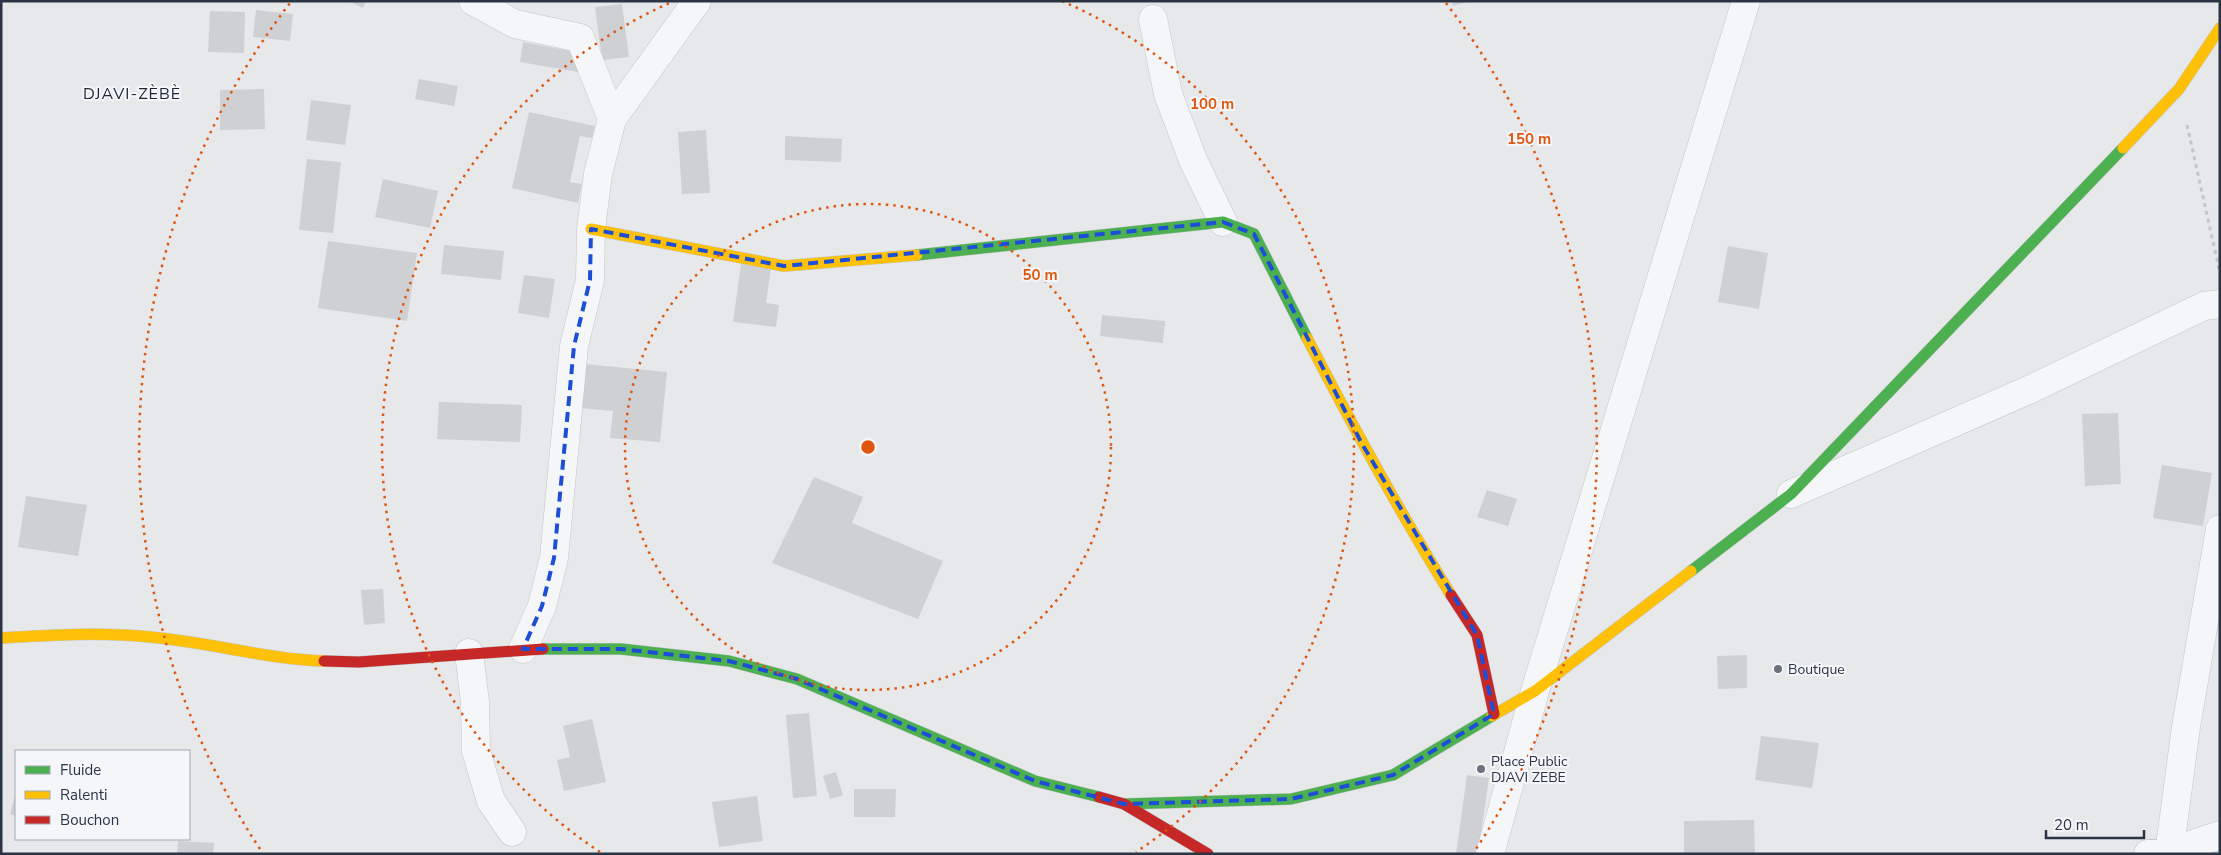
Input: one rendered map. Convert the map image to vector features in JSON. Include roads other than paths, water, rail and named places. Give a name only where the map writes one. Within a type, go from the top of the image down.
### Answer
[{"type":"street","points":[[473,1],[515,24],[580,38],[612,119]]},
{"type":"street","points":[[523,649],[542,606],[554,558],[574,346],[590,280],[591,229],[598,174],[612,119],[697,1]]},
{"type":"street","points":[[1490,854],[1535,691],[1746,1]]},
{"type":"street","points":[[1153,19],[1168,94],[1193,160],[1223,222]]},
{"type":"street","points":[[1,638],[44,635],[150,637],[289,660],[350,662],[523,649],[621,649],[729,661],[797,679],[1035,781],[1124,804],[1291,799],[1393,775],[1535,691],[1791,494],[2179,89],[2220,28]]},
{"type":"street","points":[[591,229],[784,266],[864,261],[1223,222],[1254,234],[1362,444],[1408,526],[1477,635],[1494,714]]},
{"type":"street","points":[[1791,494],[2033,388],[2204,306],[2220,304]]},
{"type":"street","points":[[2220,528],[2162,853],[2220,835]]},
{"type":"street","points":[[469,653],[475,702],[476,752],[491,801],[512,832]]},
{"type":"street","points":[[1124,804],[1208,854]]},
{"type":"place","name":"Boutique","points":[[1778,669]]},
{"type":"place","name":"Place Public DJAVI ZEBE","points":[[1481,769]]},
{"type":"district","name":"DJAVI-ZÈBÈ","points":[[132,93]]}]
